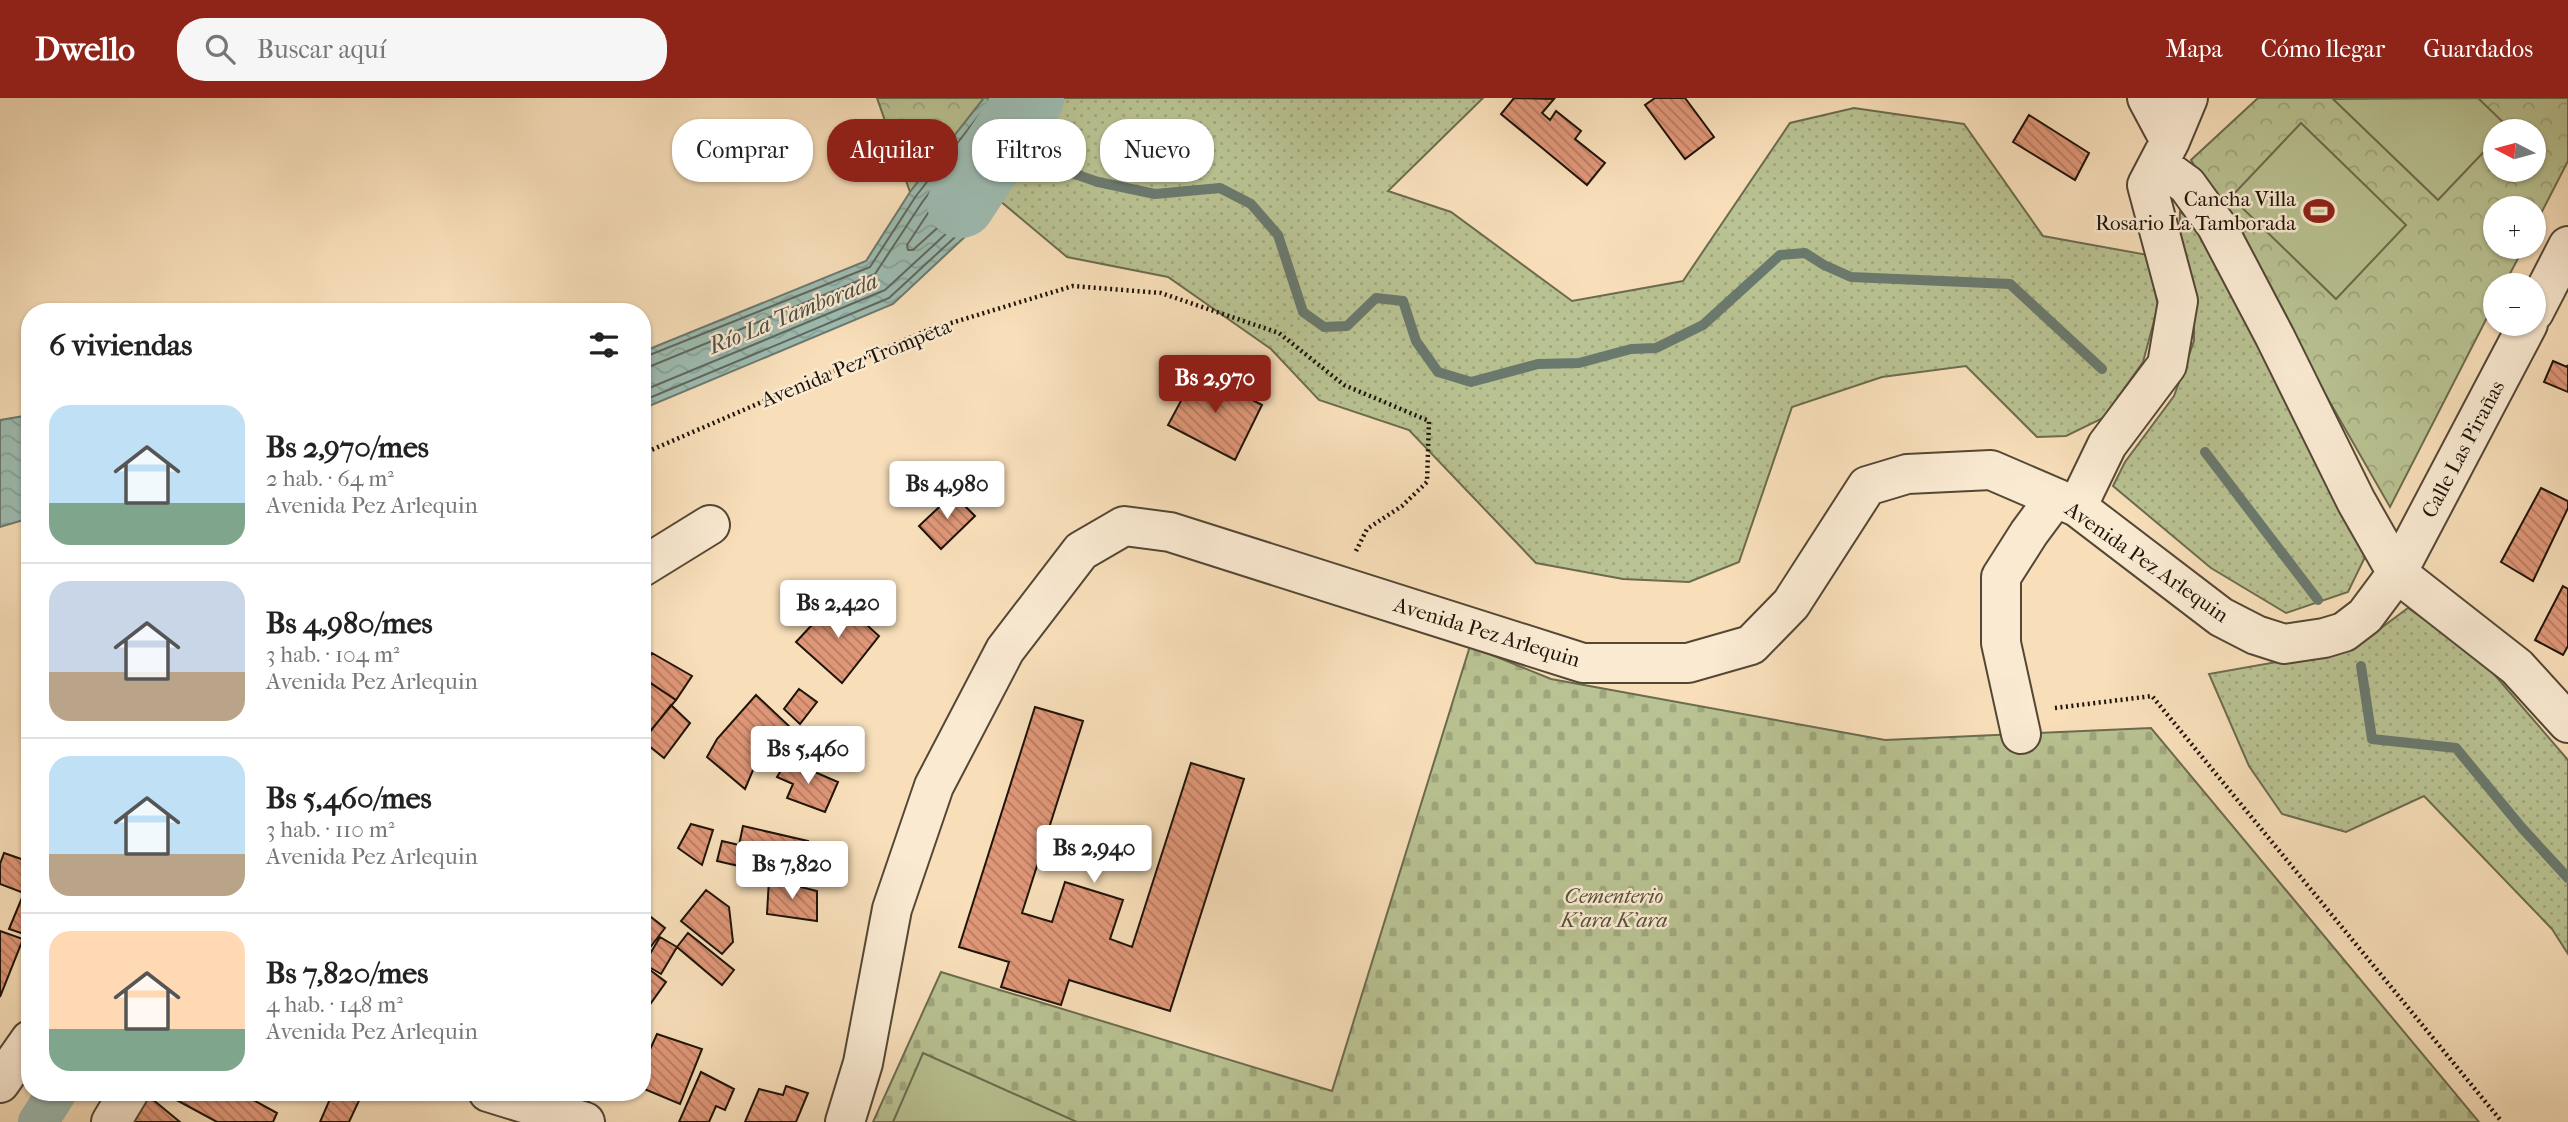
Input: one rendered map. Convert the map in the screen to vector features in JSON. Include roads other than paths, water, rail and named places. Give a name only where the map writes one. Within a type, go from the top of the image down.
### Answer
[{"type":"street","points":[[2147,98],[2164,153],[2216,225],[2356,501],[2397,573],[2517,667],[2568,723]]},
{"type":"street","points":[[2019,723],[2001,643],[2001,577],[2029,533],[2066,503],[2167,365],[2179,301],[2147,185],[2188,98]]},
{"type":"street","points":[[2546,289],[2568,246]]},
{"type":"street","name":"Calle Las Pirañas","points":[[2397,573],[2522,336]]},
{"type":"street","name":"Avenida Pez Arlequin","points":[[845,1122],[863,1063],[891,909],[934,786],[1005,650],[1081,551],[1124,526],[1170,532],[1583,663],[1688,663],[1751,645],[1791,604],[1867,486],[1907,474],[1991,470],[2066,503],[2221,617],[2256,635],[2284,644],[2344,632],[2365,616],[2397,573]]},
{"type":"street","points":[[651,562],[710,526]]},
{"type":"street","points":[[1,1080],[21,1052]]},
{"type":"street","points":[[111,1122],[124,1101]]},
{"type":"street","points":[[517,1101],[585,1122]]},
{"type":"water","name":"Río La Tamborada","points":[[984,98],[1009,98],[1011,119],[972,119],[972,182],[1010,182],[985,218],[893,304],[651,405],[651,348],[866,261],[918,182],[958,182],[958,131]]},
{"type":"water","points":[[21,416],[21,521],[0,527],[0,420]]},
{"type":"waterway","name":"Río La Tamborada","points":[[961,204],[1030,98]]},
{"type":"waterway","points":[[1086,178],[1155,194],[1220,188],[1251,204],[1278,235],[1303,312],[1324,327],[1347,326],[1376,298],[1403,301],[1416,341],[1438,372],[1471,382],[1538,364],[1579,363],[1631,349],[1656,348],[1703,325],[1780,255],[1805,253],[1851,277],[2010,284],[2102,369]]},
{"type":"waterway","points":[[2205,452],[2318,600]]},
{"type":"waterway","points":[[2361,666],[2372,739],[2456,748],[2522,828],[2568,878]]},
{"type":"waterway","points":[[38,1122],[51,1101]]},
{"type":"place","name":"Cancha Villa Rosario La Tamborada","points":[[2319,211]]},
{"type":"park label","name":"Cementerio K'ara K'ara","points":[[1614,908]]}]
